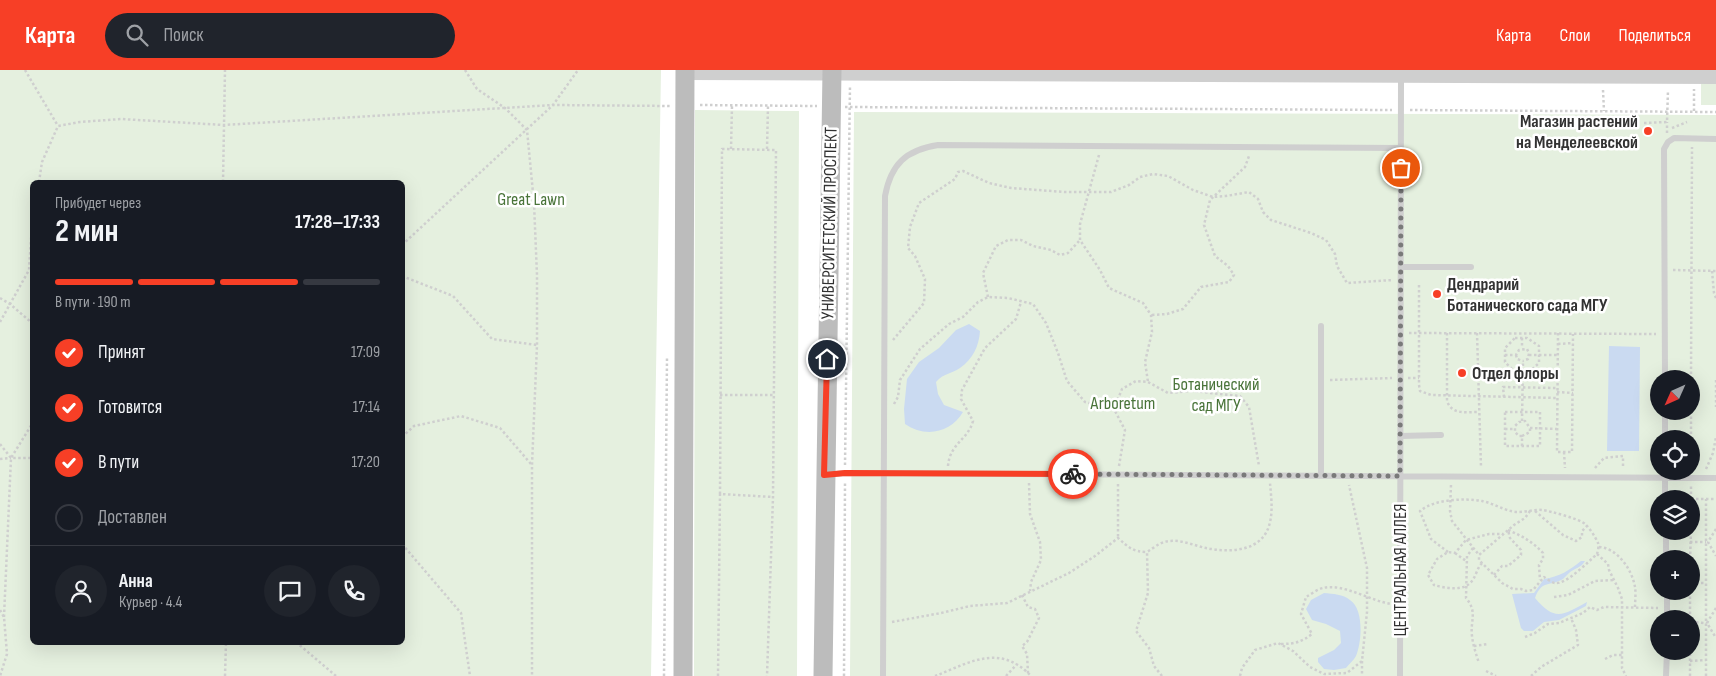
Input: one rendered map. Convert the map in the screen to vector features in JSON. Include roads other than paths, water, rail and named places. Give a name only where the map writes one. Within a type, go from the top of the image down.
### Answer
[{"type":"main road","points":[[683,676],[685,71]]},
{"type":"main road","name":"УНИВЕРСИТЕТСКИЙ ПРОСПЕКТ","points":[[823,676],[824,475],[840,107],[838,71]]},
{"type":"street","points":[[685,71],[1716,76]]},
{"type":"lane","name":"ЦЕНТРАЛЬНАЯ АЛЛЕЯ","points":[[1400,676],[1400,110],[1402,74]]},
{"type":"lane","points":[[1665,370],[1664,149],[1671,139],[1716,139]]},
{"type":"lane","points":[[883,676],[885,196],[887,184],[893,172],[905,157],[922,147],[938,145],[1401,148]]},
{"type":"lane","points":[[1401,267],[1471,267]]},
{"type":"lane","points":[[1321,326],[1321,476]]},
{"type":"lane","points":[[1400,436],[1441,436]]},
{"type":"lane","points":[[824,475],[884,473],[1564,477],[1650,474]]},
{"type":"lane","points":[[1700,478],[1716,478]]},
{"type":"lane","points":[[1666,676],[1667,660]]},
{"type":"water","points":[[969,324],[980,331],[974,352],[965,364],[936,382],[938,394],[944,405],[963,412],[952,425],[937,431],[921,431],[905,424],[904,409],[907,379],[919,362],[939,348],[956,330]]},
{"type":"water","points":[[1609,346],[1640,347],[1639,451],[1607,451]]},
{"type":"water","points":[[1581,561],[1585,561],[1563,579],[1540,588],[1535,598],[1548,611],[1560,614],[1587,602],[1586,606],[1559,620],[1544,622],[1533,631],[1524,631],[1521,628],[1512,594],[1534,593],[1544,579],[1564,573]]},
{"type":"water","points":[[1324,593],[1347,598],[1355,604],[1358,611],[1360,618],[1360,643],[1356,656],[1346,668],[1324,669],[1318,662],[1318,658],[1334,650],[1341,643],[1340,631],[1312,620],[1306,609],[1311,600]]},
{"type":"place","name":"Магазин растений на Менделеевской","points":[[1648,131]]},
{"type":"place","name":"Дендрарий Ботанического сада МГУ","points":[[1437,294]]},
{"type":"place","name":"Отдел флоры","points":[[1462,373]]},
{"type":"park label","name":"Great Lawn","points":[[531,199]]},
{"type":"park label","name":"Ботанический сад МГУ","points":[[1216,394]]},
{"type":"park label","name":"Arboretum","points":[[1123,403]]}]
